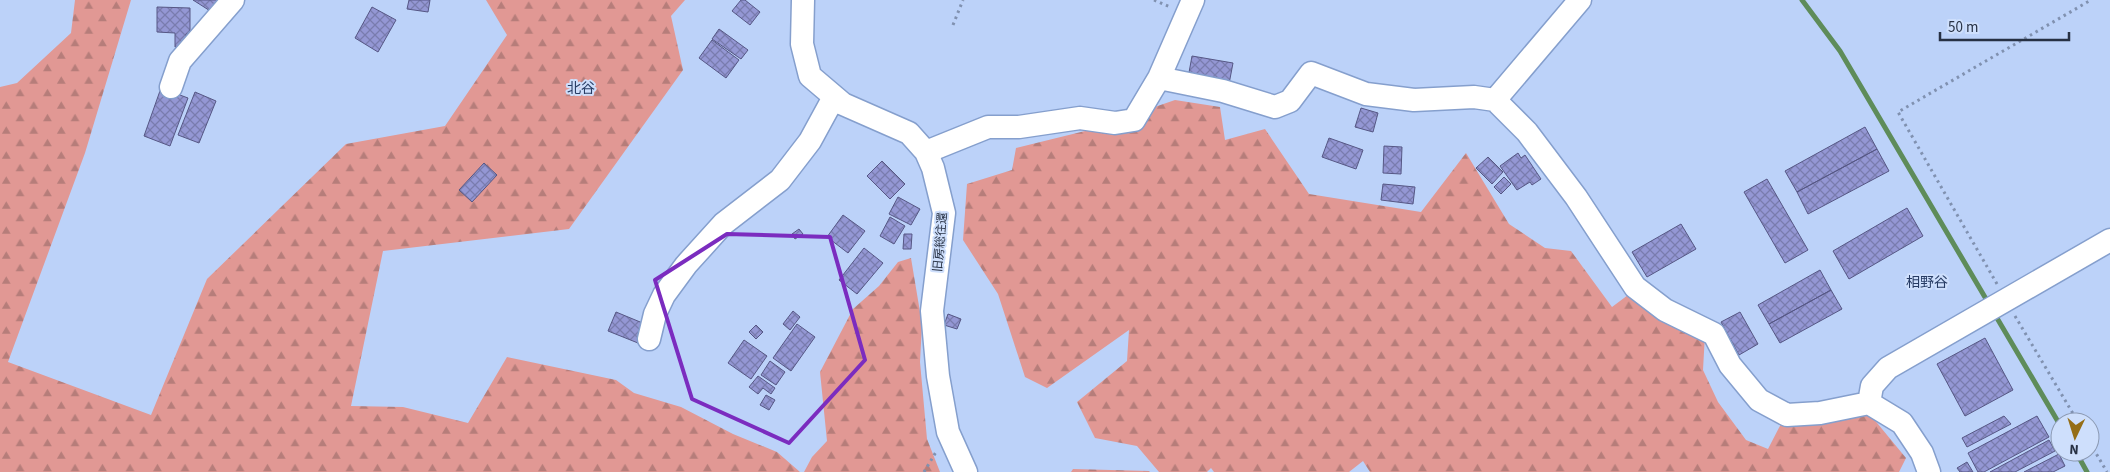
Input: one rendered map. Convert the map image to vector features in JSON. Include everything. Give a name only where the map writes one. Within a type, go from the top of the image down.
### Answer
[{"type":"street","points":[[171,87],[180,61],[233,0]]},
{"type":"street","name":"旧房総往還","points":[[803,0],[802,44],[810,76],[843,104],[909,133],[926,152],[939,188],[944,213],[932,311],[938,376],[948,432],[966,472]]},
{"type":"street","points":[[926,152],[988,127],[1019,126],[1080,118],[1115,123],[1134,120],[1160,78],[1193,0]]},
{"type":"street","points":[[1495,100],[1580,0]]},
{"type":"street","points":[[1160,78],[1223,91],[1275,107],[1290,101],[1311,73],[1366,94],[1414,100],[1474,98],[1495,100],[1527,132],[1576,197],[1635,287],[1665,310],[1714,334],[1730,365],[1760,400],[1787,415],[1820,413],[1869,403],[1902,423],[1922,453],[1929,472]]},
{"type":"street","points":[[649,340],[655,314],[661,301],[686,264],[724,224],[780,180],[810,141],[834,97]]},
{"type":"street","points":[[1869,403],[1872,386],[1888,368],[2110,240]]},
{"type":"path","points":[[953,25],[963,0]]},
{"type":"path","points":[[2071,412],[1996,304],[1898,112],[2091,0]]},
{"type":"path","points":[[2100,460],[2107,472]]},
{"type":"highlighted area","points":[[727,234],[830,237],[865,360],[789,443],[692,399],[655,280]]},
{"type":"green space","points":[[75,0],[131,0],[85,153],[8,362],[151,415],[207,279],[346,144],[445,126],[507,35],[486,0],[685,0],[671,16],[683,70],[569,229],[383,251],[351,406],[403,407],[468,423],[507,357],[616,380],[634,393],[681,407],[733,434],[777,452],[800,472],[0,472],[0,87],[17,83],[71,33]]},
{"type":"green space","points":[[1175,100],[1220,107],[1225,140],[1265,129],[1309,194],[1421,212],[1466,153],[1509,224],[1545,248],[1571,251],[1612,307],[1632,292],[1705,334],[1703,370],[1718,402],[1746,440],[1768,449],[1783,420],[1868,412],[1906,458],[1899,472],[1370,472],[1363,461],[1349,472],[1214,472],[1211,468],[1207,472],[1159,472],[1137,446],[1095,438],[1077,402],[1127,361],[1129,330],[1047,388],[1025,377],[998,294],[963,240],[967,184],[1012,170],[1016,148],[1085,131]]},
{"type":"green space","points":[[911,258],[922,324],[920,362],[927,439],[940,472],[804,472],[812,457],[827,441],[820,372],[853,309],[879,286],[898,262]]},
{"type":"green space","points":[[1073,469],[1149,471],[1150,472],[1071,472]]},
{"type":"building","points":[[193,0],[224,0],[215,14]]},
{"type":"building","points":[[409,0],[430,0],[428,12],[407,9]]},
{"type":"building","points":[[741,0],[745,0],[760,12],[750,25],[732,11]]},
{"type":"building","points":[[157,7],[190,8],[190,34],[186,34],[186,48],[175,47],[175,33],[157,32]]},
{"type":"building","points":[[372,7],[396,20],[378,52],[355,38]]},
{"type":"building","points":[[719,29],[748,50],[741,59],[712,39]]},
{"type":"building","points":[[712,40],[739,60],[726,78],[699,58]]},
{"type":"building","points":[[1192,56],[1233,63],[1229,84],[1188,78]]},
{"type":"building","points":[[161,88],[188,98],[170,146],[144,136]]},
{"type":"building","points":[[195,92],[216,101],[199,143],[178,135]]},
{"type":"building","points":[[1361,108],[1378,113],[1373,132],[1355,127]]},
{"type":"building","points":[[1865,127],[1877,149],[1797,192],[1785,171]]},
{"type":"building","points":[[1329,138],[1363,150],[1356,169],[1322,157]]},
{"type":"building","points":[[1384,146],[1402,147],[1401,174],[1383,173]]},
{"type":"building","points":[[1877,149],[1889,171],[1808,214],[1797,192]]},
{"type":"building","points":[[1518,153],[1521,158],[1525,155],[1541,179],[1532,185],[1530,182],[1517,190],[1500,166]]},
{"type":"building","points":[[1488,157],[1503,172],[1492,184],[1476,168]]},
{"type":"building","points":[[882,161],[905,184],[890,199],[867,176]]},
{"type":"building","points":[[484,163],[497,175],[472,202],[459,190]]},
{"type":"building","points":[[1504,177],[1511,184],[1501,194],[1494,187]]},
{"type":"building","points":[[1767,179],[1808,250],[1785,263],[1744,192]]},
{"type":"building","points":[[1383,184],[1415,187],[1413,204],[1381,200]]},
{"type":"building","points":[[898,197],[920,209],[911,225],[889,214]]},
{"type":"building","points":[[1907,208],[1923,236],[1849,279],[1833,251]]},
{"type":"building","points":[[843,215],[865,231],[848,253],[827,237]]},
{"type":"building","points":[[890,217],[905,226],[894,244],[880,236]]},
{"type":"building","points":[[1681,224],[1696,249],[1647,277],[1632,252]]},
{"type":"building","points":[[799,229],[803,234],[795,239],[792,234]]},
{"type":"building","points":[[904,234],[912,234],[911,249],[903,249]]},
{"type":"building","points":[[864,248],[883,263],[857,294],[839,280]]},
{"type":"building","points":[[1820,270],[1831,290],[1769,324],[1758,305]]},
{"type":"building","points":[[1831,290],[1842,309],[1780,343],[1769,324]]},
{"type":"building","points":[[793,311],[800,317],[790,330],[783,324]]},
{"type":"building","points":[[616,312],[645,324],[638,343],[608,331]]},
{"type":"building","points":[[1740,312],[1758,344],[1739,355],[1721,322]]},
{"type":"building","points":[[948,314],[961,319],[957,329],[944,325]]},
{"type":"building","points":[[797,324],[815,337],[791,371],[773,358]]},
{"type":"building","points":[[756,325],[763,332],[756,339],[749,332]]},
{"type":"building","points":[[1985,338],[2013,390],[1965,416],[1937,364]]},
{"type":"building","points":[[744,340],[767,356],[751,379],[728,363]]},
{"type":"building","points":[[770,361],[785,372],[776,385],[761,375]]},
{"type":"building","points":[[758,376],[775,388],[771,394],[763,388],[758,394],[749,387]]},
{"type":"building","points":[[766,395],[775,400],[769,410],[760,405]]},
{"type":"building","points":[[2004,416],[2011,424],[1967,447],[1962,438]]},
{"type":"building","points":[[2037,416],[2049,437],[1984,472],[1978,472],[1968,453]]},
{"type":"building","points":[[2049,440],[2050,442],[2050,454],[2015,472],[1990,472]]},
{"type":"building","points":[[2050,459],[2050,462],[2063,462],[2065,466],[2053,472],[2024,472]]},
{"type":"building","points":[[1967,462],[1973,472],[1960,472],[1957,468]]},
{"type":"waterway","points":[[1802,0],[1840,51],[1989,304]]},
{"type":"waterway","points":[[1994,313],[2052,412]]},
{"type":"waterway","points":[[2082,462],[2087,472]]},
{"type":"district","name":"北谷","points":[[581,88]]},
{"type":"district","name":"相野谷","points":[[1927,282]]}]
